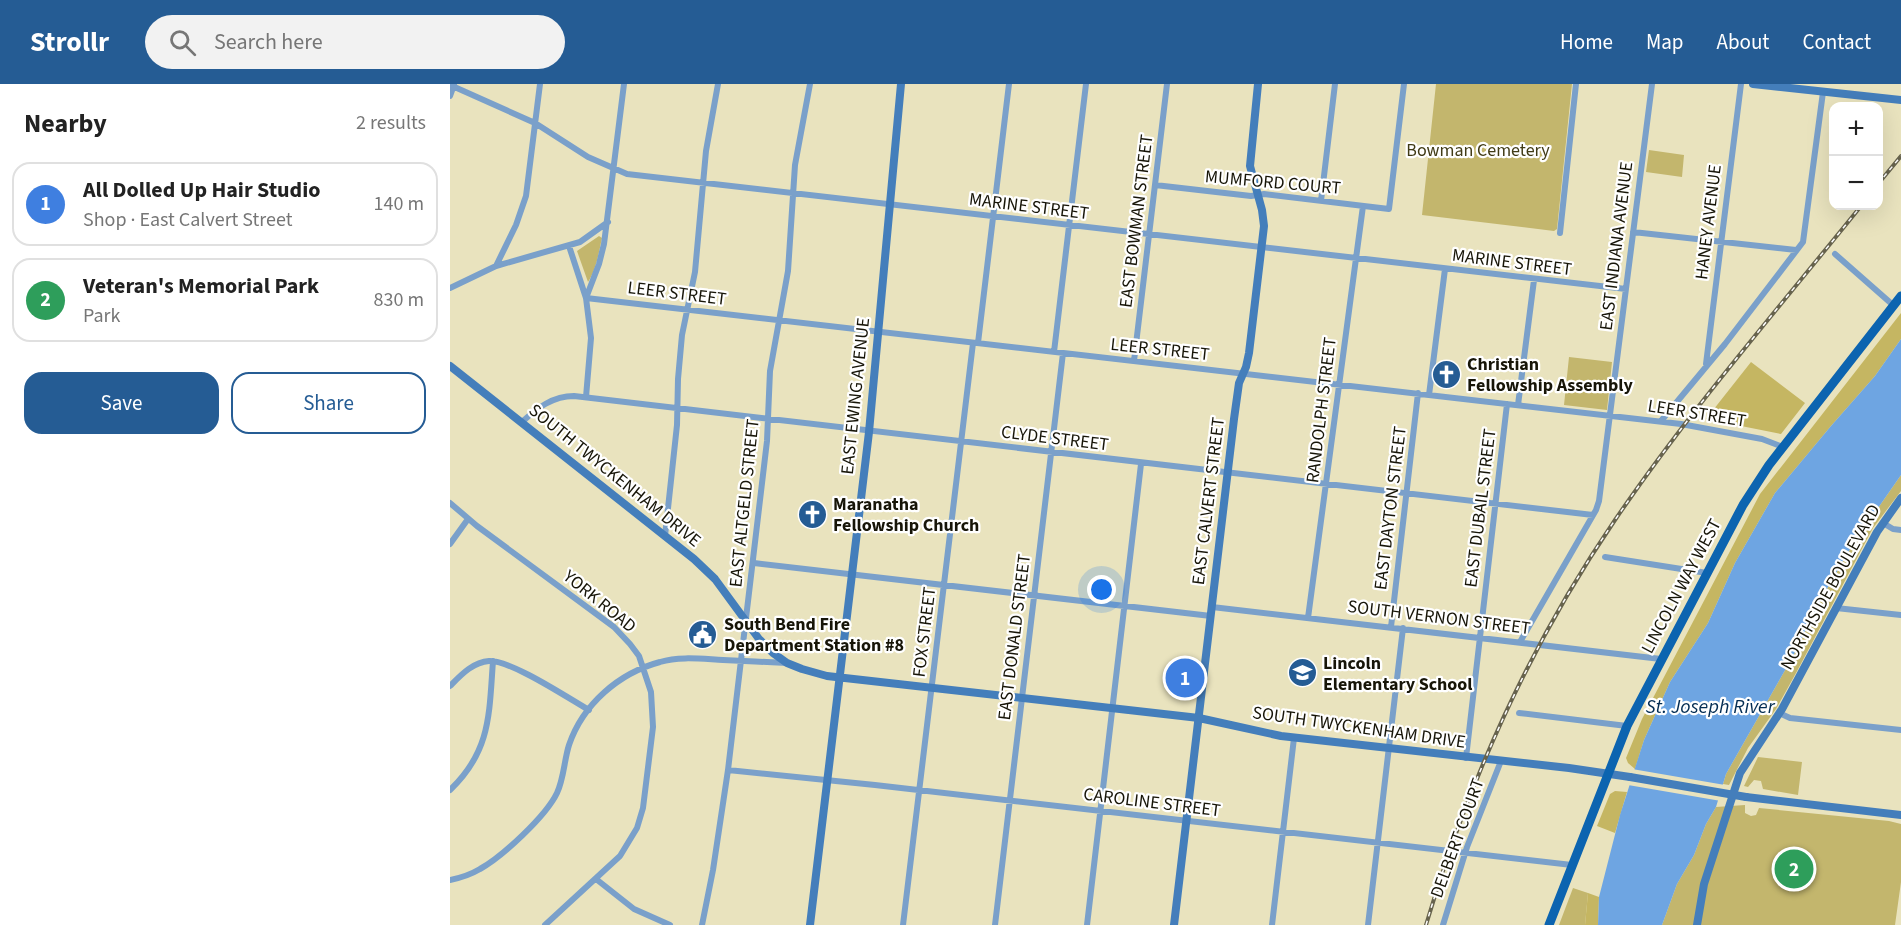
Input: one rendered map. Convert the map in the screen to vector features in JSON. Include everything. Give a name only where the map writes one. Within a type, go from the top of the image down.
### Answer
[{"type":"main road","name":"LINCOLN WAY WEST","points":[[1549,925],[1627,726],[1756,484],[1901,296]]},
{"type":"street","points":[[496,266],[516,225],[526,196],[540,84]]},
{"type":"street","points":[[586,298],[600,264],[608,222],[624,84]]},
{"type":"street","points":[[665,536],[678,409],[679,363],[697,255],[702,181],[718,84]]},
{"type":"street","name":"EAST ALTGELD STREET","points":[[702,925],[728,770],[747,624],[768,420],[770,371],[788,271],[796,155],[810,84]]},
{"type":"street","name":"EAST EWING AVENUE","points":[[810,925],[869,432],[901,84]]},
{"type":"street","name":"FOX STREET","points":[[903,925],[961,442],[1009,84]]},
{"type":"street","points":[[1054,352],[1086,84]]},
{"type":"street","name":"EAST BOWMAN STREET","points":[[1134,362],[1167,84]]},
{"type":"street","name":"EAST CALVERT STREET","points":[[1174,925],[1237,398],[1249,353],[1262,247],[1263,218],[1252,176],[1250,156],[1258,84]]},
{"type":"street","points":[[1321,201],[1335,84]]},
{"type":"street","name":"MUMFORD COURT","points":[[1155,185],[1389,209],[1404,84]]},
{"type":"street","points":[[1560,233],[1576,84]]},
{"type":"street","name":"EAST INDIANA AVENUE","points":[[1520,642],[1599,501],[1652,84]]},
{"type":"street","name":"HANEY AVENUE","points":[[1706,365],[1741,84]]},
{"type":"street","points":[[1753,84],[1901,100]]},
{"type":"street","points":[[450,96],[452,85]]},
{"type":"street","name":"MARINE STREET","points":[[452,85],[535,123],[588,157],[627,174],[1626,289]]},
{"type":"street","points":[[1661,421],[1725,344],[1803,242],[1823,92]]},
{"type":"street","name":"RANDOLPH STREET","points":[[1308,618],[1363,206]]},
{"type":"street","points":[[450,288],[496,266],[569,246],[586,239],[608,222]]},
{"type":"street","points":[[1633,232],[1796,250]]},
{"type":"street","points":[[569,246],[586,298],[591,338],[586,397]]},
{"type":"street","points":[[1835,254],[1893,305]]},
{"type":"street","points":[[1429,395],[1445,269]]},
{"type":"street","points":[[1518,405],[1534,280]]},
{"type":"street","name":"LEER STREET","points":[[586,298],[1661,421],[1743,435],[1770,441],[1783,447]]},
{"type":"street","name":"EAST DONALD STREET","points":[[995,925],[1063,353]]},
{"type":"street","name":"SOUTH TWYCKENHAM DRIVE","points":[[450,366],[665,536],[715,579],[759,639],[787,663]]},
{"type":"street","name":"EAST DAYTON STREET","points":[[1391,627],[1418,393]]},
{"type":"street","name":"CLYDE STREET","points":[[522,422],[539,407],[558,397],[586,397],[1141,464],[1593,515]]},
{"type":"street","name":"EAST DUBAIL STREET","points":[[1466,758],[1507,405]]},
{"type":"street","points":[[1087,925],[1141,464]]},
{"type":"street","name":"NORTHSIDE BOULEVARD","points":[[1697,925],[1704,884],[1740,773],[1779,713],[1883,523],[1901,498]]},
{"type":"street","name":"YORK ROAD","points":[[450,503],[468,519],[614,627],[630,644],[644,667],[651,692],[653,716],[640,817],[626,848],[611,866],[545,925]]},
{"type":"street","points":[[450,544],[468,519]]},
{"type":"street","points":[[1883,523],[1893,529],[1901,530]]},
{"type":"street","points":[[1605,557],[1707,573]]},
{"type":"street","name":"SOUTH VERNON STREET","points":[[754,563],[1125,606],[1308,618],[1661,659]]},
{"type":"street","points":[[1836,608],[1901,615]]},
{"type":"street","points":[[1368,925],[1402,628]]},
{"type":"street","points":[[450,880],[471,874],[487,865],[544,813],[558,790],[572,739],[580,723],[607,690],[621,679],[661,661],[682,658],[742,661]]},
{"type":"street","name":"SOUTH TWYCKENHAM DRIVE","points":[[742,661],[787,663],[815,673],[841,678],[1199,718],[1219,721],[1256,732],[1294,738],[1609,773],[1746,797],[1901,814]]},
{"type":"street","points":[[450,686],[470,668],[483,662],[503,663],[589,710]]},
{"type":"street","points":[[450,790],[469,770],[484,740],[493,662]]},
{"type":"street","points":[[1519,713],[1627,726]]},
{"type":"street","points":[[1779,713],[1790,718],[1901,730]]},
{"type":"street","points":[[1272,925],[1294,738]]},
{"type":"street","name":"DELBERT COURT","points":[[1443,925],[1465,853],[1501,761]]},
{"type":"street","name":"CAROLINE STREET","points":[[728,770],[920,790],[1572,866]]},
{"type":"street","points":[[596,879],[634,909],[670,925]]},
{"type":"green space","name":"Bowman Cemetery","points":[[1436,84],[1572,84],[1557,229],[1554,231],[1422,215]]},
{"type":"green space","points":[[1649,150],[1684,155],[1682,177],[1646,172]]},
{"type":"green space","points":[[599,236],[602,238],[598,255],[588,282],[577,251]]},
{"type":"green space","points":[[1569,357],[1612,362],[1607,410],[1564,405]]},
{"type":"green space","points":[[1901,475],[1901,491],[1873,528],[1776,709],[1748,748],[1729,785],[1723,784],[1726,774],[1792,658],[1821,599],[1853,544]]},
{"type":"green space","points":[[1758,757],[1802,762],[1798,795],[1763,789],[1761,781],[1754,780],[1748,787],[1744,786]]},
{"type":"green space","points":[[1745,805],[1745,813],[1751,816],[1756,815],[1759,808],[1901,824],[1901,882],[1895,925],[1662,925],[1677,884],[1694,855],[1706,824],[1716,807]]},
{"type":"green space","points":[[1573,888],[1588,893],[1585,925],[1559,925]]},
{"type":"shaded area","points":[[1901,313],[1901,339],[1875,376],[1775,493],[1735,563],[1708,623],[1670,682],[1644,740],[1635,769],[1626,758],[1642,719],[1760,494]]},
{"type":"shaded area","points":[[1751,362],[1805,403],[1781,434],[1706,419]]},
{"type":"shaded area","points":[[1615,791],[1627,792],[1615,833],[1597,826],[1610,794]]},
{"type":"shaded area","points":[[1588,893],[1599,897],[1598,925],[1585,925]]},
{"type":"water","name":"St. Joseph River","points":[[1901,339],[1901,475],[1853,544],[1726,774],[1716,807],[1706,824],[1694,855],[1677,884],[1662,925],[1598,925],[1599,897],[1620,815],[1644,740],[1670,682],[1708,623],[1735,563],[1775,493],[1875,376]]},
{"type":"pier","points":[[1632,769],[1725,785],[1721,801],[1628,785]]},
{"type":"railway","points":[[1883,178],[1901,156]]},
{"type":"railway","points":[[1426,925],[1461,819],[1482,766],[1529,664],[1584,567],[1673,439],[1858,210]]},
{"type":"place","name":"Christian Fellowship Assembly","points":[[1446,374]]},
{"type":"place","name":"Maranatha Fellowship Church","points":[[812,514]]},
{"type":"place","name":"South Bend Fire Department Station #8","points":[[703,634]]},
{"type":"place","name":"Lincoln Elementary School","points":[[1302,673]]},
{"type":"place","name":"All Dolled Up Hair Studio","points":[[1185,678]]},
{"type":"place","name":"Veteran's Memorial Park","points":[[1794,869]]}]
